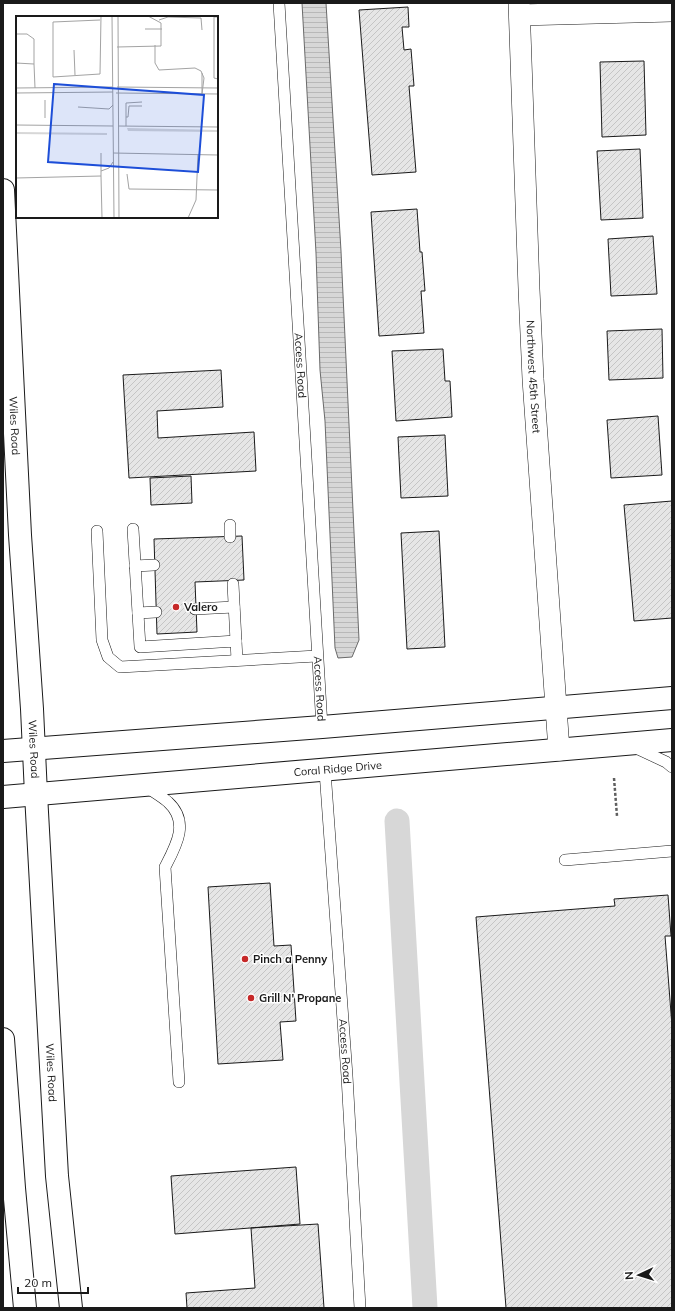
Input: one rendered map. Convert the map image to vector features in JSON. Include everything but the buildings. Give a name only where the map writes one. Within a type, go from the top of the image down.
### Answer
[{"type":"main road","name":"Wiles Road","points":[[3,190],[20,535],[34,749],[57,1176],[71,1308]]},
{"type":"main road","points":[[3,751],[322,728],[672,698]]},
{"type":"main road","name":"Coral Ridge Drive","points":[[3,797],[325,771],[672,740]]},
{"type":"main road","points":[[3,1039],[25,1308]]},
{"type":"street","points":[[519,9],[672,11]]},
{"type":"street","name":"Northwest 45th Street","points":[[519,9],[528,281],[533,379],[559,750]]},
{"type":"lane","name":"Access Road","points":[[279,3],[322,728]]},
{"type":"lane","points":[[230,524],[230,537]]},
{"type":"lane","points":[[132,529],[140,647],[236,641]]},
{"type":"lane","points":[[97,531],[102,640],[108,658],[120,667],[317,656]]},
{"type":"lane","points":[[135,566],[154,565]]},
{"type":"lane","points":[[233,584],[237,660]]},
{"type":"lane","points":[[195,609],[234,607]]},
{"type":"lane","points":[[138,613],[156,612]]},
{"type":"lane","points":[[626,744],[666,762],[672,767]]},
{"type":"lane","name":"Access Road","points":[[325,771],[347,1076],[360,1308]]},
{"type":"lane","points":[[143,785],[168,803],[178,816],[180,832],[165,867],[179,1082]]},
{"type":"lane","points":[[565,860],[672,851]]},
{"type":"path","points":[[614,778],[617,816]]},
{"type":"shaded area","points":[[302,3],[326,3],[341,251],[359,640],[352,657],[338,658],[335,648],[325,421],[320,370],[316,253]]},
{"type":"waterway","points":[[397,821],[425,1308]]},
{"type":"place","name":"Valero","points":[[176,607]]},
{"type":"place","name":"Pinch a Penny","points":[[245,959]]},
{"type":"place","name":"Grill N' Propane","points":[[251,998]]}]
